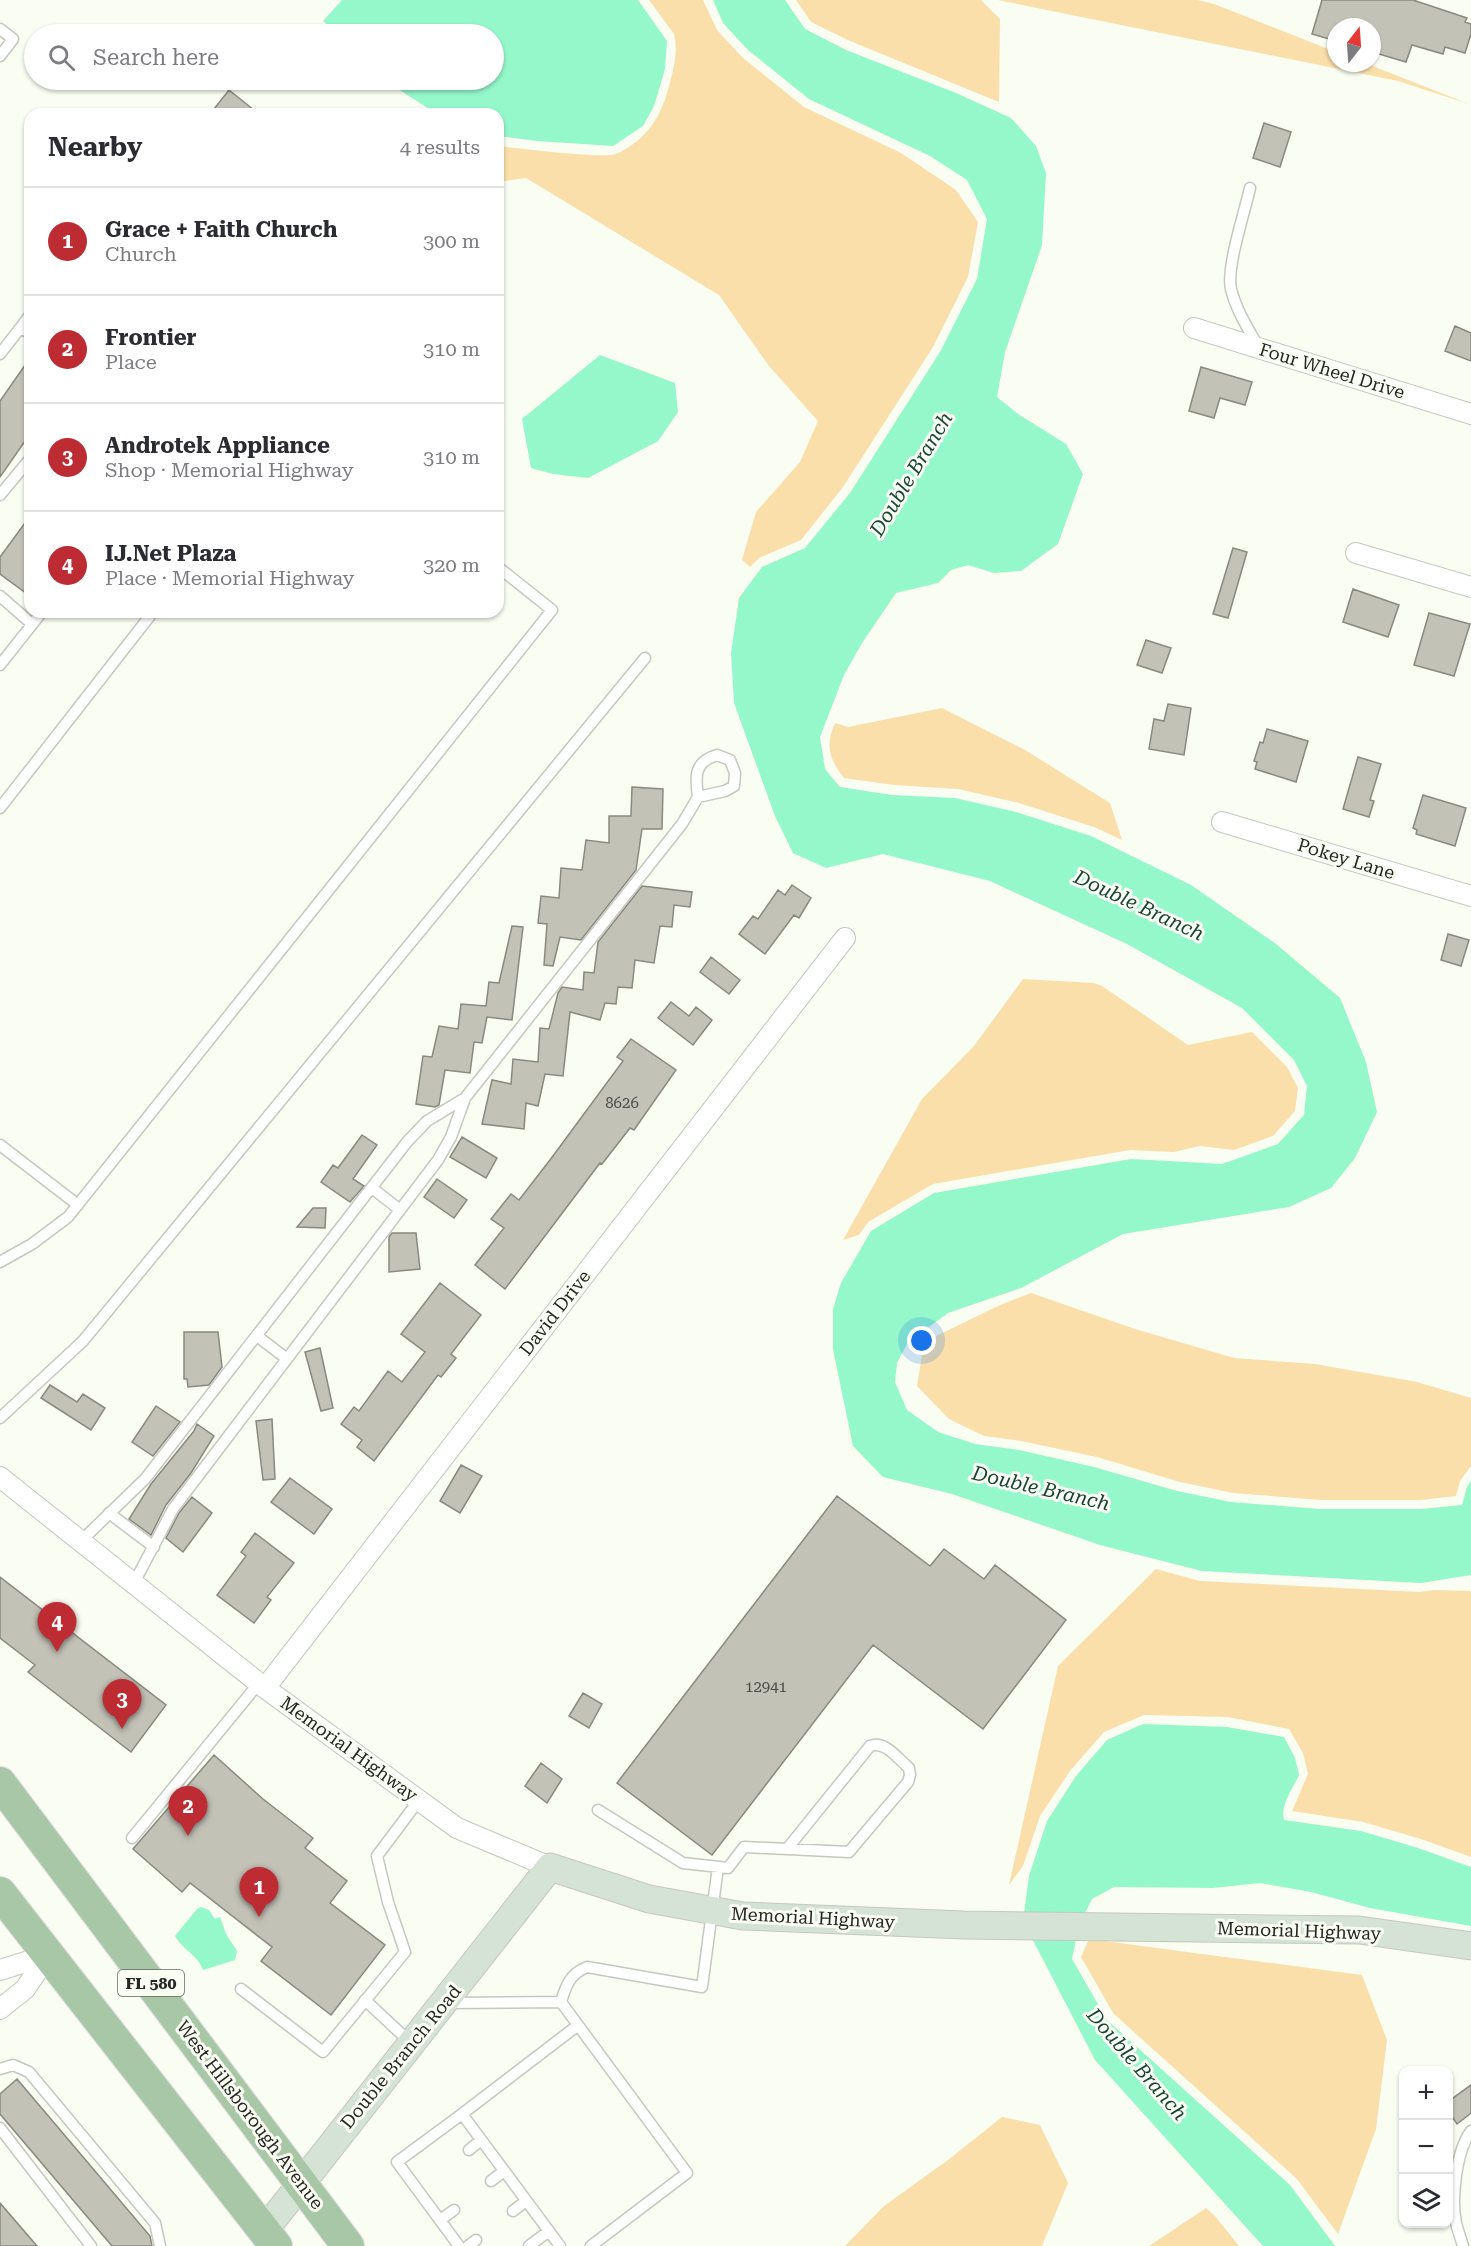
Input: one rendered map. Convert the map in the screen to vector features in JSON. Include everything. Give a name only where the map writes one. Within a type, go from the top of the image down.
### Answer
[{"type":"main road","name":"West Hillsborough Avenue","points":[[0,1783],[348,2246]]},
{"type":"main road","points":[[0,1893],[264,2241]]},
{"type":"street","name":"Four Wheel Drive","points":[[1194,328],[1471,414]]},
{"type":"street","points":[[1356,553],[1471,587]]},
{"type":"street","name":"Pokey Lane","points":[[1222,822],[1471,896]]},
{"type":"street","name":"David Drive","points":[[262,1685],[845,938]]},
{"type":"street","name":"Memorial Highway","points":[[0,1477],[262,1685],[457,1828],[550,1867],[649,1899],[743,1917],[963,1925],[1359,1930],[1471,1946]]},
{"type":"street","name":"Double Branch Road","points":[[264,2241],[301,2183],[550,1867]]},
{"type":"street","points":[[0,1970],[48,1955]]},
{"type":"street","points":[[0,2009],[25,1989],[48,1955]]},
{"type":"lane","points":[[0,28],[13,39],[0,56]]},
{"type":"lane","points":[[1250,188],[1233,260],[1230,287],[1246,326],[1260,348]]},
{"type":"lane","points":[[0,354],[24,333]]},
{"type":"lane","points":[[0,495],[24,466]]},
{"type":"lane","points":[[0,1262],[32,1244],[68,1217],[552,610],[504,572]]},
{"type":"lane","points":[[0,596],[24,617]]},
{"type":"lane","points":[[25,618],[32,624]]},
{"type":"lane","points":[[0,665],[37,618]]},
{"type":"lane","points":[[0,808],[148,618]]},
{"type":"lane","points":[[0,1418],[83,1341],[645,658]]},
{"type":"lane","points":[[134,1583],[173,1509],[438,1160],[451,1137],[465,1098],[682,824],[698,796]]},
{"type":"lane","points":[[81,1541],[144,1479],[407,1142],[427,1121],[465,1098]]},
{"type":"lane","points":[[0,1145],[78,1205]]},
{"type":"lane","points":[[372,1188],[400,1210]]},
{"type":"lane","points":[[257,1336],[287,1359]]},
{"type":"lane","points":[[109,1513],[154,1547]]},
{"type":"lane","points":[[132,1838],[262,1685]]},
{"type":"lane","points":[[598,1810],[684,1863],[728,1869],[744,1847],[849,1852],[908,1782],[909,1768],[882,1745],[870,1746],[788,1849]]},
{"type":"lane","points":[[241,1989],[322,2052],[405,1952],[388,1902],[377,1856],[419,1800]]},
{"type":"lane","points":[[561,2002],[568,1981],[578,1971],[587,1967],[702,1987],[718,1867]]},
{"type":"lane","points":[[365,2000],[411,2043]]},
{"type":"lane","points":[[444,2003],[561,2002]]},
{"type":"lane","points":[[561,2002],[687,2173],[591,2246]]},
{"type":"lane","points":[[459,2246],[397,2162],[577,2026]]},
{"type":"lane","points":[[0,2069],[13,2065],[29,2072],[155,2223],[160,2246]]},
{"type":"lane","points":[[462,2114],[560,2246]]},
{"type":"lane","points":[[0,2128],[91,2246]]},
{"type":"lane","points":[[1463,2246],[1456,2222],[1456,2172],[1464,2140],[1471,2131]]},
{"type":"lane","points":[[469,2150],[481,2140]]},
{"type":"lane","points":[[491,2181],[504,2171]]},
{"type":"lane","points":[[417,2188],[427,2180]]},
{"type":"lane","points":[[513,2211],[526,2201]]},
{"type":"lane","points":[[440,2220],[454,2210]]},
{"type":"lane","points":[[529,2246],[549,2231]]},
{"type":"shaded area","points":[[649,0],[703,0],[717,30],[743,58],[804,107],[901,153],[956,190],[978,222],[968,277],[933,347],[843,487],[801,540],[759,558],[750,567],[742,560],[756,512],[800,462],[818,421],[769,366],[719,295],[526,178],[504,181],[504,147],[560,153],[609,155],[626,149],[642,137],[649,130],[664,103],[673,71],[676,49],[674,34]]},
{"type":"shaded area","points":[[796,0],[981,0],[1000,19],[999,102],[850,41],[811,22]]},
{"type":"shaded area","points":[[998,0],[1197,0],[1214,4],[1327,48],[1327,67]]},
{"type":"shaded area","points":[[1381,69],[1469,104],[1398,81],[1354,72],[1381,72]]},
{"type":"shaded area","points":[[942,708],[1025,750],[1110,803],[1122,840],[1094,827],[1019,803],[958,789],[894,785],[844,778],[832,758],[829,745],[835,723],[848,727]]},
{"type":"shaded area","points":[[1023,979],[1094,983],[1102,986],[1188,1045],[1252,1032],[1287,1067],[1298,1088],[1295,1111],[1273,1136],[1234,1150],[1200,1146],[1174,1152],[1130,1150],[933,1184],[868,1222],[859,1235],[843,1240],[922,1099],[974,1046]]},
{"type":"shaded area","points":[[1031,1293],[1135,1329],[1234,1358],[1315,1364],[1417,1382],[1471,1398],[1471,1466],[1460,1481],[1456,1496],[1421,1500],[1321,1500],[1233,1493],[1180,1482],[1097,1457],[1021,1441],[984,1436],[949,1419],[917,1386],[924,1342],[1000,1305]]},
{"type":"shaded area","points":[[1156,1569],[1200,1581],[1420,1592],[1471,1591],[1471,1857],[1363,1822],[1292,1811],[1308,1774],[1303,1753],[1289,1729],[1228,1717],[1144,1715],[1104,1732],[1070,1771],[1040,1816],[1023,1866],[1009,1885],[1058,1666]]},
{"type":"shaded area","points":[[1089,1939],[1362,1975],[1387,2040],[1376,2129],[1338,2234],[1297,2179],[1113,2013],[1081,1957]]},
{"type":"shaded area","points":[[1002,2117],[1040,2125],[1068,2183],[1042,2246],[845,2246],[884,2206],[948,2160]]},
{"type":"shaded area","points":[[1206,2208],[1239,2246],[1149,2246]]},
{"type":"water","points":[[342,0],[638,0],[667,41],[665,69],[654,106],[643,126],[613,146],[504,137],[504,108],[428,108],[400,90],[504,90],[504,24],[326,24],[323,21]]},
{"type":"water","name":"Double Branch","points":[[713,0],[785,0],[805,29],[846,50],[956,93],[1011,118],[1036,146],[1046,173],[1042,245],[1005,352],[997,397],[1018,414],[1066,444],[1083,474],[1058,544],[1021,571],[994,573],[968,565],[951,570],[938,583],[896,593],[862,643],[844,675],[820,737],[825,769],[840,787],[892,795],[955,798],[1016,812],[1091,836],[1191,885],[1276,944],[1340,998],[1366,1062],[1377,1112],[1355,1158],[1331,1188],[1289,1207],[1123,1234],[1021,1288],[948,1313],[908,1342],[897,1363],[895,1382],[907,1410],[938,1432],[975,1444],[1019,1450],[1094,1467],[1177,1491],[1231,1502],[1320,1509],[1421,1509],[1462,1505],[1471,1481],[1471,1575],[1421,1583],[1202,1571],[1100,1545],[952,1494],[883,1477],[853,1446],[833,1349],[833,1309],[841,1283],[871,1231],[934,1193],[1131,1159],[1222,1164],[1278,1144],[1304,1115],[1307,1086],[1294,1060],[1242,1008],[1127,944],[990,881],[883,854],[826,868],[793,853],[775,816],[734,703],[731,653],[739,598],[762,567],[805,548],[850,493],[940,352],[977,279],[987,219],[967,180],[930,156],[809,99],[748,50],[723,23]]},
{"type":"water","points":[[600,355],[675,383],[678,412],[658,441],[588,478],[553,474],[531,468],[522,419]]},
{"type":"water","name":"Double Branch","points":[[1143,1724],[1227,1727],[1284,1737],[1295,1758],[1299,1775],[1285,1803],[1284,1820],[1361,1831],[1471,1867],[1471,1926],[1370,1908],[1311,1892],[1260,1883],[1213,1888],[1114,1887],[1092,1899],[1079,1925],[1072,1959],[1107,2020],[1290,2185],[1335,2246],[1263,2246],[1095,2060],[1023,1921],[1029,1876],[1047,1821],[1076,1776],[1107,1740]]},
{"type":"water","points":[[201,1907],[209,1910],[215,1919],[220,1917],[226,1934],[237,1951],[235,1960],[203,1970],[198,1960],[175,1936]]},
{"type":"building","points":[[1322,0],[1413,0],[1467,18],[1465,22],[1471,24],[1471,34],[1465,53],[1445,47],[1443,54],[1412,45],[1406,62],[1381,55],[1381,18],[1327,18],[1327,38],[1312,34]]},
{"type":"building","points":[[229,90],[252,108],[215,108]]},
{"type":"building","points":[[1264,123],[1291,132],[1280,167],[1253,158]]},
{"type":"building","points":[[1455,326],[1471,333],[1471,361],[1445,351]]},
{"type":"building","points":[[24,367],[24,443],[0,477],[0,401]]},
{"type":"building","points":[[1201,367],[1252,382],[1245,405],[1220,398],[1214,418],[1189,411]]},
{"type":"building","points":[[24,524],[24,592],[0,574],[0,557]]},
{"type":"building","points":[[1233,548],[1247,552],[1228,618],[1213,614]]},
{"type":"building","points":[[1353,589],[1399,605],[1388,637],[1343,622]]},
{"type":"building","points":[[1429,613],[1470,624],[1454,676],[1414,665]]},
{"type":"building","points":[[1146,640],[1171,648],[1162,673],[1137,665]]},
{"type":"building","points":[[1168,704],[1191,708],[1184,755],[1149,749],[1154,719],[1164,721]]},
{"type":"building","points":[[1267,729],[1308,741],[1296,782],[1255,769],[1257,762],[1254,761]]},
{"type":"building","points":[[1358,757],[1381,764],[1370,800],[1374,801],[1369,817],[1343,809]]},
{"type":"building","points":[[632,787],[663,789],[662,829],[642,829],[636,870],[581,940],[560,937],[553,966],[544,965],[547,924],[538,923],[541,896],[559,898],[561,868],[582,870],[586,840],[609,843],[609,816],[631,816]]},
{"type":"building","points":[[1423,795],[1466,808],[1455,846],[1416,834],[1417,830],[1413,828]]},
{"type":"building","points":[[792,885],[811,898],[799,918],[794,915],[765,954],[739,934],[753,916],[758,919],[778,890],[785,895]]},
{"type":"building","points":[[642,886],[692,892],[690,907],[674,905],[672,927],[660,926],[654,963],[635,960],[632,988],[618,987],[616,1004],[605,1003],[600,1020],[570,1012],[563,1076],[545,1074],[538,1106],[526,1103],[524,1129],[482,1124],[492,1080],[511,1084],[513,1059],[538,1062],[540,1028],[549,1029],[558,993],[562,987],[583,990],[584,972],[594,973],[598,942]]},
{"type":"building","points":[[512,926],[523,927],[512,1020],[487,1017],[482,1043],[474,1042],[470,1073],[445,1070],[439,1105],[435,1107],[416,1104],[423,1056],[432,1057],[439,1026],[458,1029],[461,1004],[486,1006],[489,982],[499,983]]},
{"type":"building","points":[[1448,934],[1469,940],[1461,966],[1441,960]]},
{"type":"building","points":[[711,957],[740,980],[729,994],[700,972]]},
{"type":"building","points":[[671,1002],[689,1016],[696,1007],[712,1020],[693,1045],[658,1018]]},
{"type":"building","points":[[631,1039],[676,1070],[634,1130],[630,1128],[602,1164],[600,1163],[505,1289],[475,1265],[504,1228],[491,1219],[511,1194],[519,1200],[623,1061],[617,1057]]},
{"type":"building","points":[[362,1135],[377,1145],[353,1179],[364,1186],[350,1202],[321,1182],[333,1165],[338,1168]]},
{"type":"building","points":[[462,1137],[497,1158],[486,1178],[450,1157]]},
{"type":"building","points":[[437,1179],[467,1200],[454,1218],[424,1197]]},
{"type":"building","points":[[313,1208],[326,1208],[325,1228],[297,1227]]},
{"type":"building","points":[[392,1233],[416,1233],[420,1269],[389,1272],[389,1237]]},
{"type":"building","points":[[440,1283],[481,1315],[451,1354],[456,1358],[441,1377],[438,1375],[374,1461],[357,1447],[362,1440],[341,1424],[354,1407],[359,1411],[388,1371],[402,1382],[425,1352],[401,1334]]},
{"type":"building","points":[[184,1332],[218,1332],[222,1367],[209,1385],[188,1387],[187,1379],[184,1379]]},
{"type":"building","points":[[320,1348],[333,1408],[321,1411],[305,1352]]},
{"type":"building","points":[[50,1385],[77,1402],[83,1394],[105,1408],[91,1430],[41,1398]]},
{"type":"building","points":[[156,1406],[180,1422],[153,1456],[132,1442]]},
{"type":"building","points":[[272,1419],[275,1479],[263,1480],[256,1421]]},
{"type":"building","points":[[197,1424],[214,1436],[191,1473],[166,1505],[151,1535],[129,1519],[151,1484],[194,1431]]},
{"type":"building","points":[[461,1465],[482,1476],[460,1513],[440,1501]]},
{"type":"building","points":[[290,1478],[332,1509],[314,1534],[271,1502]]},
{"type":"building","points":[[837,1496],[930,1566],[944,1549],[984,1579],[995,1565],[1066,1620],[983,1729],[873,1645],[712,1855],[617,1783]]},
{"type":"building","points":[[192,1497],[212,1513],[183,1552],[166,1538],[179,1513]]},
{"type":"building","points":[[255,1533],[294,1563],[267,1597],[271,1600],[254,1623],[217,1595],[246,1556],[241,1552]]},
{"type":"building","points":[[0,1577],[166,1705],[131,1752],[28,1672],[35,1665],[0,1638]]},
{"type":"building","points":[[583,1693],[602,1704],[589,1728],[569,1716]]},
{"type":"building","points":[[214,1755],[263,1799],[313,1838],[305,1848],[347,1881],[330,1903],[385,1945],[331,2015],[261,1961],[272,1947],[190,1883],[182,1892],[133,1849]]},
{"type":"building","points":[[541,1763],[562,1779],[547,1803],[525,1786]]},
{"type":"building","points":[[17,2079],[150,2236],[152,2246],[112,2246],[0,2114],[0,2094]]},
{"type":"building","points":[[1471,2085],[1471,2113],[1457,2124],[1453,2118],[1453,2098]]},
{"type":"building","points":[[0,2203],[37,2246],[0,2246]]},
{"type":"place","name":"IJ.Net Plaza","points":[[57,1652]]},
{"type":"place","name":"Androtek Appliance","points":[[122,1729]]},
{"type":"place","name":"Frontier","points":[[188,1836]]},
{"type":"place","name":"Grace + Faith Church","points":[[259,1917]]}]
